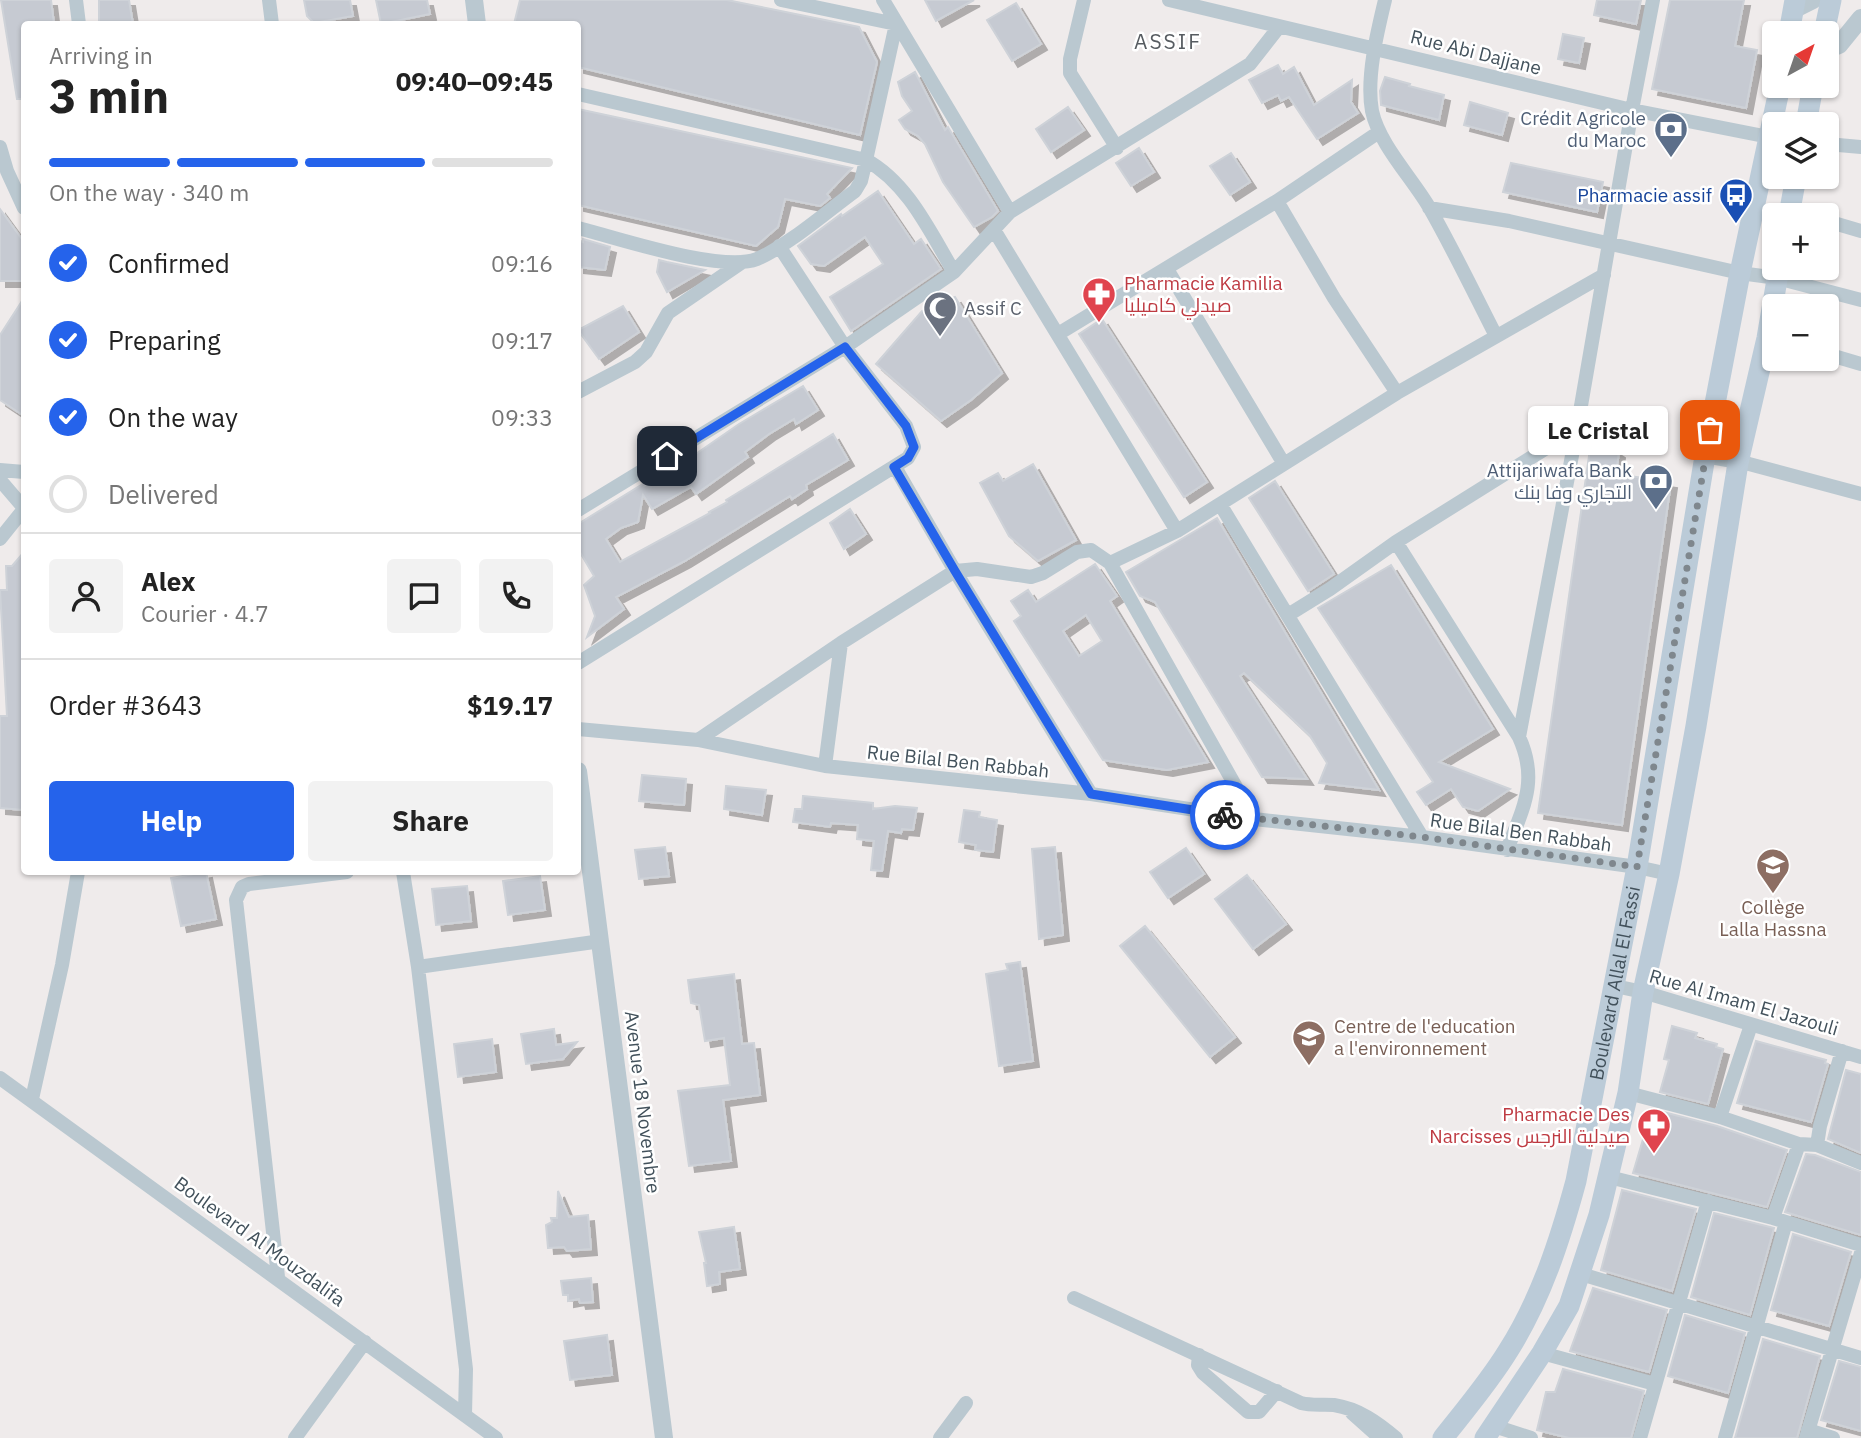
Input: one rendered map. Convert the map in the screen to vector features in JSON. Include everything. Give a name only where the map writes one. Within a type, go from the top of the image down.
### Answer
[{"type":"main road","points":[[1827,21],[1831,0]]},
{"type":"main road","name":"Boulevard Allal El Fassi","points":[[1443,1438],[1507,1353],[1530,1313],[1564,1225],[1576,1181],[1637,867],[1705,456],[1740,273],[1762,180]]},
{"type":"main road","name":"Boulevard Allal El Fassi","points":[[1489,1432],[1542,1353],[1569,1306],[1609,1177],[1628,1093],[1643,992],[1669,874],[1696,726],[1738,463],[1762,371]]},
{"type":"street","points":[[76,0],[79,21]]},
{"type":"street","points":[[269,0],[272,21]]},
{"type":"street","points":[[474,0],[477,21]]},
{"type":"street","points":[[780,0],[896,24]]},
{"type":"street","points":[[883,0],[1010,212]]},
{"type":"street","points":[[1084,0],[1070,59],[1070,73],[1117,148]]},
{"type":"street","name":"Rue Abi Dajjane","points":[[1169,0],[1215,6],[1279,27],[1374,47],[1632,110],[1762,136]]},
{"type":"street","points":[[1385,0],[1374,47],[1371,99],[1373,115],[1379,132],[1429,208],[1496,335]]},
{"type":"street","points":[[1519,737],[1653,0]]},
{"type":"street","points":[[1794,5],[1813,0]]},
{"type":"street","points":[[1839,46],[1861,18]]},
{"type":"street","points":[[581,229],[719,263],[741,263],[758,258],[779,246],[855,191],[861,181],[896,24]]},
{"type":"street","points":[[581,508],[845,347],[954,272],[1010,212],[1250,64],[1279,27]]},
{"type":"street","points":[[581,95],[866,160],[894,179],[954,272]]},
{"type":"street","points":[[1058,334],[1277,201],[1379,132]]},
{"type":"street","points":[[1839,145],[1861,147]]},
{"type":"street","points":[[0,147],[6,171],[21,202]]},
{"type":"street","points":[[1277,201],[1334,298],[1397,393]]},
{"type":"street","points":[[1429,208],[1509,221],[1740,273],[1762,273]]},
{"type":"street","points":[[1839,225],[1861,231]]},
{"type":"street","points":[[994,230],[1177,531]]},
{"type":"street","points":[[581,661],[908,458],[914,447],[906,426],[845,347],[779,246]]},
{"type":"street","points":[[581,390],[635,362],[646,352],[668,313],[741,263]]},
{"type":"street","points":[[1167,270],[1284,464]]},
{"type":"street","points":[[1110,563],[1177,531],[1397,393],[1604,275]]},
{"type":"street","points":[[1800,280],[1861,300]]},
{"type":"street","points":[[1839,358],[1861,364]]},
{"type":"street","points":[[1288,615],[1396,542],[1577,429]]},
{"type":"street","points":[[1705,456],[1749,464],[1861,494]]},
{"type":"street","points":[[894,467],[1091,794]]},
{"type":"street","points":[[0,470],[21,472]]},
{"type":"street","points":[[0,480],[21,504]]},
{"type":"street","points":[[1220,504],[1422,837]]},
{"type":"street","points":[[0,539],[21,512]]},
{"type":"street","points":[[1396,542],[1519,737],[1527,754],[1530,771],[1523,806],[1507,850]]},
{"type":"street","points":[[698,740],[841,643],[955,571],[977,569],[1031,577],[1043,573],[1077,552],[1091,550],[1110,563],[1254,819]]},
{"type":"street","points":[[825,766],[841,643]]},
{"type":"street","name":"Rue Bilal Ben Rabbah","points":[[581,729],[698,740],[825,766],[1091,794],[1254,819],[1422,837],[1637,867],[1669,874]]},
{"type":"street","name":"Avenue 18 Novembre","points":[[581,793],[664,1438]]},
{"type":"street","points":[[32,1099],[62,965],[77,875]]},
{"type":"street","points":[[278,1277],[236,900],[242,887],[296,875]]},
{"type":"street","points":[[403,875],[418,967],[466,1368],[465,1415]]},
{"type":"street","points":[[418,967],[601,941]]},
{"type":"street","name":"Rue Al Imam El Jazouli","points":[[1615,986],[1861,1057]]},
{"type":"street","points":[[1720,1117],[1751,1025]]},
{"type":"street","points":[[1817,1145],[1842,1051]]},
{"type":"street","name":"Boulevard Al Mouzdalifa","points":[[0,1078],[278,1277],[496,1438]]},
{"type":"street","points":[[1628,1093],[1720,1117],[1799,1144],[1817,1145],[1861,1163]]},
{"type":"street","points":[[1725,1438],[1757,1328],[1779,1220],[1799,1144]]},
{"type":"street","points":[[1609,1177],[1779,1220],[1861,1245]]},
{"type":"street","points":[[1640,1438],[1708,1201]]},
{"type":"street","points":[[1833,1438],[1807,1434],[1861,1254]]},
{"type":"street","points":[[1581,1274],[1861,1358]]},
{"type":"street","points":[[1074,1298],[1308,1405],[1333,1405],[1368,1416],[1396,1438]]},
{"type":"street","points":[[295,1438],[365,1342]]},
{"type":"street","points":[[1542,1353],[1655,1384]]},
{"type":"street","points":[[1199,1355],[1198,1365],[1203,1373],[1248,1412],[1259,1412],[1276,1391]]},
{"type":"street","points":[[940,1438],[966,1403]]},
{"type":"street","points":[[1349,1409],[1380,1438]]},
{"type":"street","points":[[1489,1432],[1531,1438]]},
{"type":"building","points":[[1,0],[51,0],[54,21],[21,21],[21,99],[17,99]]},
{"type":"building","points":[[99,0],[129,0],[132,21],[99,21]]},
{"type":"building","points":[[304,0],[350,0],[353,16],[312,21],[307,16]]},
{"type":"building","points":[[376,0],[427,0],[430,14],[396,21],[380,21]]},
{"type":"building","points":[[520,0],[727,0],[859,27],[877,62],[860,135],[581,68],[581,21],[515,21]]},
{"type":"building","points":[[925,0],[974,0],[936,21]]},
{"type":"building","points":[[1597,0],[1641,0],[1636,24],[1594,15]]},
{"type":"building","points":[[1670,0],[1744,0],[1735,46],[1757,50],[1746,108],[1652,89]]},
{"type":"building","points":[[1016,3],[1041,44],[1012,61],[987,20]]},
{"type":"building","points":[[1563,34],[1584,38],[1579,63],[1558,59]]},
{"type":"building","points":[[1278,65],[1283,74],[1294,67],[1314,105],[1352,80],[1351,102],[1358,113],[1317,139],[1289,97],[1281,101],[1278,95],[1262,103],[1249,80]]},
{"type":"building","points":[[915,72],[945,130],[948,127],[998,211],[974,227],[943,182],[925,144],[918,136],[905,129],[899,120],[912,111],[902,96],[898,82]]},
{"type":"building","points":[[1385,77],[1444,95],[1439,120],[1381,105],[1380,91]]},
{"type":"building","points":[[1470,102],[1508,113],[1502,135],[1464,125]]},
{"type":"building","points":[[1068,107],[1084,130],[1051,152],[1036,129]]},
{"type":"building","points":[[581,110],[852,168],[827,194],[830,198],[820,206],[785,199],[778,227],[756,246],[581,206]]},
{"type":"building","points":[[1139,148],[1154,172],[1131,186],[1116,163]]},
{"type":"building","points":[[1231,153],[1250,182],[1230,195],[1210,166]]},
{"type":"building","points":[[1511,163],[1603,182],[1597,212],[1503,192]]},
{"type":"building","points":[[878,191],[914,244],[921,239],[941,269],[851,331],[830,297],[883,264],[865,237],[824,266],[811,264],[798,246]]},
{"type":"building","points":[[0,209],[21,238],[21,281],[0,281]]},
{"type":"building","points":[[583,239],[610,247],[605,270],[581,267],[581,241]]},
{"type":"building","points":[[659,260],[705,270],[667,292],[657,272]]},
{"type":"building","name":"Assif C","points":[[955,297],[1002,373],[941,421],[876,364],[922,311]]},
{"type":"building","points":[[21,303],[21,414],[0,400],[0,335]]},
{"type":"building","points":[[623,306],[639,332],[599,359],[581,334],[581,328]]},
{"type":"building","points":[[1102,319],[1207,482],[1184,497],[1079,334]]},
{"type":"building","points":[[803,386],[818,410],[796,424],[794,419],[769,434],[745,452],[748,457],[696,494],[691,487],[652,509],[643,495],[638,522],[621,528],[606,539],[620,562],[710,513],[727,502],[726,500],[833,434],[848,460],[806,485],[807,489],[792,499],[790,496],[685,561],[616,597],[624,609],[587,637],[595,616],[584,585],[594,576],[581,554],[581,522],[646,482],[645,485],[677,467],[739,424]]},
{"type":"building","points":[[1592,435],[1619,452],[1616,474],[1671,482],[1622,825],[1538,813]]},
{"type":"building","points":[[1033,464],[1076,540],[1038,561],[1009,536],[980,483],[998,473],[1003,481]]},
{"type":"building","points":[[1275,481],[1334,574],[1308,591],[1249,498]]},
{"type":"building","points":[[850,509],[866,534],[844,549],[830,523]]},
{"type":"building","points":[[1217,518],[1379,790],[1319,783],[1327,763],[1310,736],[1244,673],[1240,676],[1307,779],[1262,777],[1155,602],[1140,596],[1126,572]]},
{"type":"building","points":[[21,556],[21,810],[0,808],[0,716],[7,716],[0,590],[7,590],[6,566],[12,566]]},
{"type":"building","points":[[1095,564],[1117,596],[1110,601],[1208,762],[1167,770],[1103,760],[1014,621],[1021,616],[1011,601],[1028,590],[1036,602]],"holes":[[[1086,615],[1102,641],[1079,656],[1063,631]]]},
{"type":"building","points":[[1391,565],[1493,729],[1439,762],[1510,789],[1478,811],[1463,807],[1451,789],[1426,805],[1417,792],[1433,782],[1318,608]]},
{"type":"building","points":[[642,775],[686,779],[684,805],[639,801]]},
{"type":"building","points":[[726,786],[766,790],[762,815],[724,809]]},
{"type":"building","points":[[803,796],[873,803],[873,809],[895,806],[917,808],[913,830],[902,829],[901,833],[888,831],[882,871],[871,870],[874,841],[857,839],[858,825],[831,823],[830,827],[793,822],[795,809],[802,809]]},
{"type":"building","points":[[964,810],[980,812],[979,817],[997,820],[993,852],[975,850],[976,845],[959,842]]},
{"type":"building","points":[[665,847],[669,876],[639,879],[635,850]]},
{"type":"building","points":[[1055,847],[1063,935],[1039,939],[1032,849]]},
{"type":"building","points":[[1186,848],[1204,874],[1168,898],[1150,872]]},
{"type":"building","points":[[207,875],[216,919],[181,926],[171,878]]},
{"type":"building","points":[[1247,875],[1286,924],[1253,949],[1215,899]]},
{"type":"building","points":[[540,876],[545,910],[508,915],[503,881]]},
{"type":"building","points":[[467,886],[471,921],[436,925],[432,889]]},
{"type":"building","points":[[1145,926],[1235,1037],[1210,1057],[1120,946]]},
{"type":"building","points":[[1020,962],[1033,1061],[999,1066],[986,974],[1008,970],[1006,964]]},
{"type":"building","points":[[734,974],[742,1044],[754,1043],[760,1095],[723,1100],[731,1161],[689,1166],[678,1091],[730,1085],[724,1038],[705,1041],[699,1005],[691,1003],[688,980]]},
{"type":"building","points":[[1672,1026],[1697,1033],[1695,1038],[1717,1044],[1716,1047],[1723,1049],[1708,1104],[1660,1092],[1669,1060],[1664,1059]]},
{"type":"building","points":[[554,1029],[556,1045],[577,1042],[563,1059],[526,1064],[521,1034]]},
{"type":"building","points":[[492,1039],[496,1072],[458,1077],[454,1044]]},
{"type":"building","points":[[1756,1041],[1826,1060],[1825,1063],[1828,1064],[1811,1122],[1737,1103]]},
{"type":"building","points":[[1846,1070],[1861,1074],[1861,1153],[1828,1139]]},
{"type":"building","points":[[1652,1109],[1717,1126],[1787,1150],[1767,1207],[1633,1173]]},
{"type":"building","points":[[1806,1154],[1861,1172],[1861,1235],[1785,1212]]},
{"type":"building","points":[[1622,1190],[1696,1209],[1672,1291],[1601,1270]]},
{"type":"building","points":[[558,1191],[569,1217],[588,1215],[591,1249],[567,1251],[564,1247],[548,1248],[546,1225],[552,1222],[551,1218],[557,1218]]},
{"type":"building","points":[[1714,1213],[1774,1228],[1750,1315],[1691,1297]]},
{"type":"building","points":[[734,1227],[740,1269],[719,1272],[720,1284],[707,1286],[706,1263],[699,1232]]},
{"type":"building","points":[[1793,1234],[1851,1252],[1829,1326],[1771,1310]]},
{"type":"building","points":[[591,1278],[593,1302],[580,1303],[579,1299],[568,1301],[568,1295],[563,1295],[561,1281]]},
{"type":"building","points":[[1593,1288],[1667,1310],[1649,1372],[1570,1351]]},
{"type":"building","points":[[1685,1315],[1745,1333],[1728,1393],[1668,1376]]},
{"type":"building","points":[[607,1335],[612,1375],[570,1380],[564,1341]]},
{"type":"building","points":[[1763,1339],[1820,1356],[1797,1438],[1735,1438]]},
{"type":"building","points":[[1839,1361],[1861,1367],[1861,1431],[1821,1420]]},
{"type":"building","points":[[1563,1369],[1644,1391],[1631,1438],[1569,1438],[1537,1430],[1546,1392],[1555,1392]]},
{"type":"way so far","points":[[1225,815],[1422,837],[1637,867],[1710,430]]},
{"type":"place","name":"Crédit Agricole du Maroc","points":[[1671,159]]},
{"type":"place","name":"Pharmacie assif","points":[[1736,225]]},
{"type":"place","name":"Pharmacie Kamilia صيدلي كاميليا","points":[[1099,324]]},
{"type":"place","name":"Assif C","points":[[940,338]]},
{"type":"place","name":"Le Cristal","points":[[1710,430]]},
{"type":"place","name":"Attijariwafa Bank التجاري وفا بنك","points":[[1656,511]]},
{"type":"place","name":"Collège Lalla Hassna","points":[[1773,895]]},
{"type":"place","name":"Centre de l'education a l'environnement","points":[[1309,1067]]},
{"type":"place","name":"Pharmacie Des Narcisses صيدلية النرجس","points":[[1654,1155]]},
{"type":"district","name":"ASSIF","points":[[1168,42]]},
{"type":"route","points":[[667,456],[845,347],[906,426],[914,447],[908,458],[894,467],[1091,794],[1225,815]]}]
